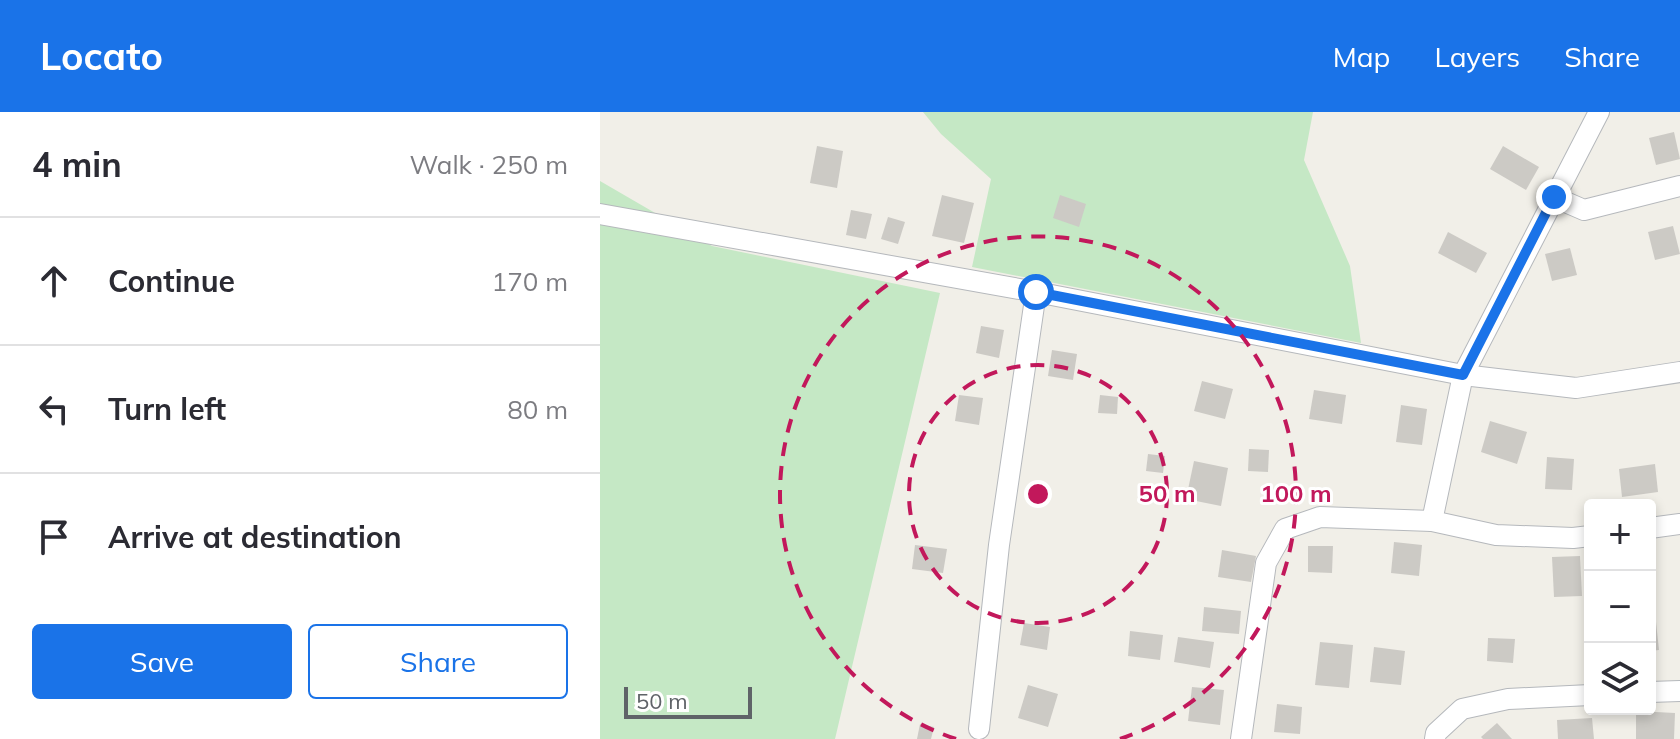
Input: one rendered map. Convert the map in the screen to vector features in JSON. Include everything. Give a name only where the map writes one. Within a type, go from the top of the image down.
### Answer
[{"type":"street","points":[[1432,521],[1463,375],[1599,112]]},
{"type":"street","points":[[1554,197],[1584,210],[1680,186]]},
{"type":"street","points":[[600,214],[1036,292],[1463,375],[1576,388],[1680,372]]},
{"type":"street","points":[[979,729],[999,545],[1036,292]]},
{"type":"street","points":[[1241,739],[1266,563],[1285,529],[1320,517],[1432,521],[1496,535],[1584,537]]},
{"type":"street","points":[[1656,527],[1680,524]]},
{"type":"street","points":[[1656,692],[1680,691]]},
{"type":"street","points":[[1435,739],[1436,733],[1462,709],[1508,699],[1584,695]]},
{"type":"green space","points":[[923,112],[1313,112],[1304,160],[1350,266],[1361,343],[972,267],[991,179],[941,134]]},
{"type":"green space","points":[[600,181],[712,246],[940,293],[835,739],[600,739]]},
{"type":"building","points":[[1674,132],[1680,159],[1656,165],[1649,138]]},
{"type":"building","points":[[817,146],[843,151],[837,188],[810,183]]},
{"type":"building","points":[[1503,146],[1539,167],[1526,190],[1490,169]]},
{"type":"building","points":[[942,195],[974,203],[964,243],[932,236]]},
{"type":"building","points":[[1060,195],[1086,204],[1079,227],[1053,218]]},
{"type":"building","points":[[851,210],[872,214],[866,239],[846,235]]},
{"type":"building","points":[[888,217],[905,222],[898,244],[881,239]]},
{"type":"building","points":[[1673,226],[1680,254],[1655,260],[1648,232]]},
{"type":"building","points":[[1448,232],[1487,253],[1476,273],[1438,253]]},
{"type":"building","points":[[1570,248],[1577,275],[1552,281],[1545,254]]},
{"type":"building","points":[[981,326],[1004,330],[999,358],[976,353]]},
{"type":"building","points":[[1052,350],[1077,354],[1073,380],[1048,376]]},
{"type":"building","points":[[1202,381],[1233,389],[1225,419],[1194,411]]},
{"type":"building","points":[[1314,390],[1346,395],[1342,424],[1309,419]]},
{"type":"building","points":[[959,395],[983,398],[979,425],[955,421]]},
{"type":"building","points":[[1100,395],[1118,397],[1117,414],[1098,413]]},
{"type":"building","points":[[1401,405],[1427,409],[1422,445],[1396,442]]},
{"type":"building","points":[[1490,421],[1527,432],[1517,464],[1481,452]]},
{"type":"building","points":[[1249,449],[1269,450],[1268,472],[1248,471]]},
{"type":"building","points":[[1148,454],[1165,456],[1163,473],[1146,471]]},
{"type":"building","points":[[1547,457],[1574,459],[1572,490],[1545,489]]},
{"type":"building","points":[[1194,461],[1228,468],[1221,506],[1186,499]]},
{"type":"building","points":[[1655,464],[1658,492],[1622,497],[1619,469]]},
{"type":"building","points":[[1394,542],[1422,545],[1419,576],[1391,573]]},
{"type":"building","points":[[915,545],[947,549],[943,573],[912,569]]},
{"type":"building","points":[[1308,546],[1333,546],[1332,573],[1308,572]]},
{"type":"building","points":[[1222,550],[1256,556],[1251,582],[1218,577]]},
{"type":"building","points":[[1580,556],[1582,596],[1554,597],[1552,557]]},
{"type":"building","points":[[1204,607],[1241,611],[1239,634],[1202,631]]},
{"type":"building","points":[[1656,622],[1659,650],[1656,650]]},
{"type":"building","points":[[1024,623],[1050,627],[1047,650],[1020,645]]},
{"type":"building","points":[[1130,631],[1163,635],[1160,660],[1128,656]]},
{"type":"building","points":[[1178,637],[1214,642],[1210,668],[1174,662]]},
{"type":"building","points":[[1488,638],[1515,639],[1513,663],[1487,661]]},
{"type":"building","points":[[1320,642],[1353,645],[1349,688],[1315,685]]},
{"type":"building","points":[[1374,647],[1405,651],[1401,685],[1370,682]]},
{"type":"building","points":[[1028,685],[1058,694],[1048,727],[1018,718]]},
{"type":"building","points":[[1192,687],[1224,690],[1220,725],[1188,721]]},
{"type":"building","points":[[1277,704],[1302,707],[1300,734],[1274,732]]},
{"type":"building","points":[[1675,713],[1674,739],[1636,739],[1636,715]]},
{"type":"building","points":[[1592,718],[1594,739],[1558,739],[1557,720]]},
{"type":"building","points":[[1497,723],[1512,739],[1481,737]]},
{"type":"building","points":[[920,724],[934,727],[931,739],[917,739]]},
{"type":"route","points":[[1036,292],[1463,375],[1554,197]]}]
